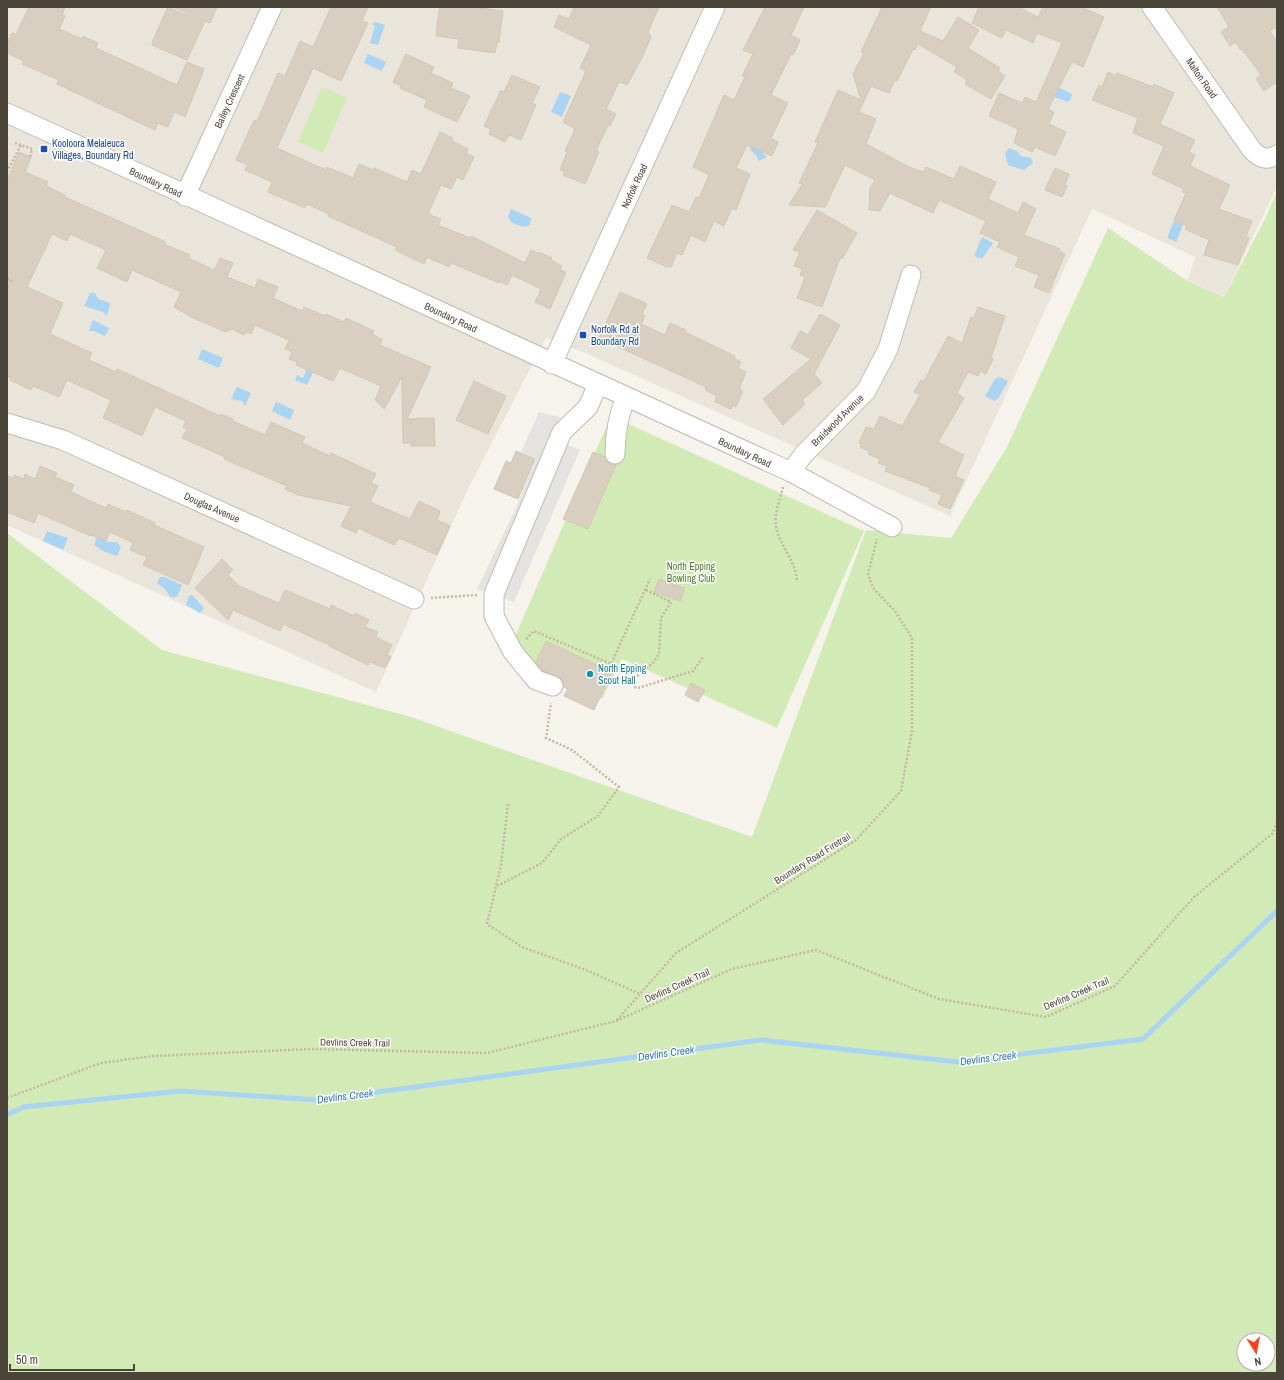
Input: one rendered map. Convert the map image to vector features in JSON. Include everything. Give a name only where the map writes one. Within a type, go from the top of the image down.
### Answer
[{"type":"street","name":"Bailey Crescent","points":[[186,196],[272,7]]},
{"type":"street","name":"Norfolk Road","points":[[552,364],[715,7]]},
{"type":"street","name":"Malton Road","points":[[1152,7],[1252,150],[1259,157],[1270,158],[1277,155]]},
{"type":"street","name":"Boundary Road","points":[[7,113],[789,472],[887,524]]},
{"type":"street","name":"Braidwood Avenue","points":[[789,472],[803,455],[866,391],[888,349],[911,275]]},
{"type":"street","points":[[553,686],[536,680],[513,652],[494,616],[494,594],[562,432],[588,407],[598,384]]},
{"type":"street","points":[[615,454],[618,419],[626,397]]},
{"type":"street","name":"Douglas Avenue","points":[[7,423],[63,440],[414,599]]},
{"type":"path","points":[[15,143],[32,150],[30,157]]},
{"type":"path","points":[[7,172],[21,145]]},
{"type":"path","points":[[7,279],[14,282]]},
{"type":"path","points":[[789,472],[776,517],[776,528],[796,573],[797,582]]},
{"type":"path","name":"Boundary Road Firetrail","points":[[616,1021],[676,953],[856,840],[901,791],[912,731],[912,638],[895,611],[874,588],[868,574],[887,524]]},
{"type":"path","points":[[513,652],[534,631],[611,664],[650,579]]},
{"type":"path","points":[[646,590],[671,602],[661,618],[659,654],[653,663],[632,680],[634,687],[638,688],[694,671],[703,657]]},
{"type":"path","points":[[414,599],[494,594]]},
{"type":"path","points":[[497,886],[542,863],[561,839],[598,816],[619,787],[572,750],[546,738],[553,686]]},
{"type":"path","points":[[508,804],[497,886],[487,924],[522,947],[586,970],[640,994]]},
{"type":"path","name":"Devlins Creek Trail","points":[[7,1098],[101,1063],[153,1056],[311,1049],[487,1053],[616,1021],[732,969],[816,950],[939,999],[1046,1017],[1115,986],[1194,897],[1272,834],[1277,823]]},
{"type":"shaded area","points":[[7,7],[1277,7],[1277,187],[1224,297],[1188,280],[1195,257],[1092,209],[950,516],[585,353],[546,338],[468,489],[376,692],[7,525]]},
{"type":"shaded area","points":[[539,412],[560,417],[551,438],[580,450],[514,602],[477,589],[514,512],[536,459],[521,452]]},
{"type":"green space","points":[[322,87],[347,98],[323,153],[298,142]]},
{"type":"green space","points":[[1277,191],[1277,1373],[7,1373],[7,533],[162,650],[408,716],[752,837],[866,530],[951,538],[1007,447],[1108,228],[1186,280],[1224,297],[1266,217]]},
{"type":"green space","name":"North Epping Bowling Club","points":[[611,416],[864,531],[777,728],[622,659],[602,699],[507,655]]},
{"type":"water","points":[[376,22],[385,25],[378,45],[370,43],[375,26],[372,24]]},
{"type":"water","points":[[368,54],[386,62],[382,71],[364,63]]},
{"type":"water","points":[[1058,87],[1072,94],[1071,99],[1068,102],[1052,96]]},
{"type":"water","points":[[560,92],[571,96],[562,117],[551,112]]},
{"type":"water","points":[[751,145],[760,150],[767,157],[759,161],[756,155],[750,150]]},
{"type":"water","points":[[1009,148],[1017,151],[1021,156],[1031,158],[1033,163],[1024,170],[1008,165],[1005,153]]},
{"type":"water","points":[[511,209],[531,218],[530,225],[524,227],[512,223],[508,217]]},
{"type":"water","points":[[1174,221],[1183,225],[1176,242],[1167,238]]},
{"type":"water","points":[[982,237],[993,243],[982,259],[974,256]]},
{"type":"water","points":[[90,293],[95,293],[98,299],[110,303],[107,316],[103,312],[84,306]]},
{"type":"water","points":[[93,320],[109,328],[105,336],[94,331],[89,331]]},
{"type":"water","points":[[202,349],[223,358],[219,368],[198,359]]},
{"type":"water","points":[[310,361],[317,364],[307,385],[295,380],[297,375],[303,378]]},
{"type":"water","points":[[1000,377],[1008,381],[998,399],[994,401],[985,396],[995,379]]},
{"type":"water","points":[[237,387],[251,393],[245,406],[242,401],[231,399]]},
{"type":"water","points":[[276,402],[294,410],[290,420],[272,411]]},
{"type":"water","points":[[47,531],[68,538],[63,550],[43,541]]},
{"type":"water","points":[[97,537],[108,542],[117,542],[121,547],[117,556],[105,552],[94,545]]},
{"type":"water","points":[[160,577],[164,577],[182,585],[177,597],[170,597],[165,589],[157,583]]},
{"type":"water","points":[[192,595],[204,608],[200,613],[186,605],[189,596]]},
{"type":"building","points":[[29,7],[65,7],[62,15],[65,16],[59,29],[82,39],[83,36],[98,43],[96,48],[177,85],[187,62],[204,69],[185,117],[174,112],[168,127],[158,123],[155,130],[57,84],[59,80],[22,64],[24,61],[7,53],[7,44],[12,33],[16,34]]},
{"type":"building","points":[[168,7],[186,15],[187,13],[173,7],[217,7],[210,23],[205,21],[187,60],[152,45]]},
{"type":"building","points":[[331,7],[368,7],[362,21],[368,23],[341,81],[313,68],[277,148],[326,170],[327,167],[353,178],[359,164],[373,170],[374,168],[407,182],[412,170],[421,174],[440,132],[453,138],[452,141],[468,149],[466,153],[474,157],[463,180],[457,177],[451,189],[441,185],[428,214],[441,219],[438,225],[470,238],[471,236],[525,263],[531,250],[552,258],[551,260],[562,266],[560,270],[566,272],[550,309],[535,302],[541,289],[512,275],[507,285],[451,263],[449,267],[427,257],[424,264],[395,250],[397,247],[328,216],[329,214],[307,204],[305,208],[268,192],[272,182],[245,170],[248,165],[236,160],[254,120],[257,121],[278,73],[285,76],[300,41],[313,47]]},
{"type":"building","points":[[443,7],[472,7],[503,11],[499,42],[497,42],[495,53],[458,48],[459,39],[436,36],[439,9],[442,9]]},
{"type":"building","points":[[574,7],[659,7],[648,32],[651,37],[643,56],[627,85],[619,82],[606,109],[616,114],[610,126],[608,125],[596,151],[599,152],[585,184],[563,175],[565,172],[560,170],[567,152],[565,151],[575,129],[563,122],[586,71],[580,68],[591,45],[554,27],[559,15],[569,19]]},
{"type":"building","points":[[765,7],[804,7],[791,35],[800,40],[793,55],[791,54],[771,95],[788,103],[771,138],[778,142],[772,156],[747,145],[736,168],[750,174],[736,210],[732,208],[724,226],[714,221],[705,242],[691,235],[682,255],[677,253],[671,267],[667,267],[647,258],[672,205],[689,212],[696,197],[699,198],[709,175],[693,167],[724,95],[734,100],[745,77],[742,76],[753,54],[743,50]]},
{"type":"building","points":[[882,7],[931,7],[920,31],[943,41],[958,17],[979,30],[968,48],[1000,68],[998,71],[1005,76],[991,99],[965,84],[967,80],[954,72],[957,67],[918,44],[915,50],[913,49],[897,81],[895,80],[889,93],[871,86],[859,112],[876,119],[866,144],[909,167],[924,172],[926,167],[954,179],[960,166],[996,182],[988,199],[1018,213],[1023,202],[1036,209],[1024,235],[1060,249],[1059,251],[1065,254],[1049,293],[1034,287],[1039,275],[1015,266],[1019,257],[997,247],[1000,242],[980,233],[986,221],[939,200],[933,213],[890,193],[880,211],[869,210],[870,188],[875,180],[845,165],[825,207],[789,205],[802,184],[799,183],[818,143],[815,142],[838,90],[861,100],[853,74],[864,53],[861,52]]},
{"type":"building","points":[[979,7],[1018,7],[1038,17],[1043,7],[1081,7],[1104,17],[1083,67],[1072,62],[1048,109],[1054,112],[1049,124],[1066,132],[1055,156],[1035,147],[1032,152],[1014,143],[1018,129],[989,116],[999,93],[1022,103],[1025,97],[1036,102],[1062,43],[1037,33],[1033,43],[1006,30],[1002,38],[972,23]]},
{"type":"building","points":[[1217,7],[1277,7],[1277,27],[1270,31],[1277,42],[1277,82],[1264,91],[1256,79],[1261,75],[1242,49],[1241,50],[1235,42],[1230,46],[1221,32],[1229,27]]},
{"type":"building","points":[[406,54],[434,67],[431,73],[453,83],[451,88],[470,96],[457,122],[424,107],[427,100],[400,88],[401,86],[393,82]]},
{"type":"building","points":[[1108,72],[1116,76],[1117,73],[1153,87],[1154,84],[1174,93],[1160,124],[1195,140],[1189,152],[1195,155],[1190,166],[1230,185],[1219,209],[1252,221],[1246,236],[1249,238],[1238,265],[1204,255],[1209,240],[1185,229],[1187,226],[1174,220],[1186,193],[1182,192],[1184,189],[1152,174],[1164,146],[1133,133],[1138,118],[1092,100],[1099,85],[1102,87]]},
{"type":"building","points":[[512,75],[540,87],[532,103],[536,105],[521,140],[509,135],[505,142],[489,134],[491,129],[484,126],[501,90],[504,92]]},
{"type":"building","points":[[19,152],[31,157],[25,172],[48,182],[46,186],[65,195],[65,197],[166,242],[164,244],[190,255],[188,258],[214,270],[220,258],[233,263],[227,277],[255,288],[258,279],[278,287],[273,298],[302,311],[304,307],[344,322],[346,318],[374,331],[372,334],[382,340],[380,345],[431,367],[407,419],[434,418],[435,446],[411,446],[411,443],[403,443],[402,377],[384,409],[375,400],[381,386],[340,368],[333,381],[296,365],[297,362],[289,359],[292,352],[285,349],[289,340],[255,325],[251,334],[246,332],[244,335],[232,329],[226,332],[193,318],[174,307],[181,292],[132,270],[127,282],[97,268],[106,250],[70,234],[67,241],[52,234],[27,287],[63,303],[50,334],[92,353],[89,360],[116,372],[117,369],[220,416],[221,414],[233,419],[233,421],[265,435],[271,422],[305,437],[302,443],[330,456],[331,453],[376,474],[371,483],[378,486],[370,502],[410,519],[419,501],[440,511],[437,520],[450,526],[437,555],[399,538],[394,545],[358,528],[356,533],[341,526],[351,506],[298,495],[285,489],[287,486],[224,459],[225,457],[182,438],[187,429],[183,427],[186,421],[155,407],[142,436],[103,418],[111,400],[67,380],[59,397],[33,386],[31,390],[10,380],[11,378],[7,376],[7,181]]},
{"type":"building","points":[[1055,168],[1069,174],[1065,185],[1067,186],[1062,197],[1045,190]]},
{"type":"building","points":[[817,210],[857,233],[842,259],[840,258],[822,307],[797,298],[805,277],[800,275],[802,269],[794,266],[800,252],[793,250]]},
{"type":"building","points":[[620,292],[647,304],[642,314],[645,316],[641,324],[665,335],[670,323],[686,330],[685,332],[735,356],[734,358],[741,362],[738,368],[746,372],[739,389],[743,391],[736,407],[733,405],[731,409],[715,402],[717,396],[705,390],[706,387],[599,338]]},
{"type":"building","points":[[978,307],[1005,316],[991,358],[993,359],[986,374],[980,371],[978,376],[968,372],[957,393],[964,398],[938,442],[964,455],[955,476],[964,480],[950,509],[938,504],[942,495],[929,490],[930,488],[885,471],[887,466],[878,463],[880,459],[868,454],[869,451],[860,447],[862,444],[859,443],[866,427],[874,429],[880,416],[902,426],[920,395],[914,392],[921,380],[924,381],[948,336],[962,343],[971,317],[974,318]]},
{"type":"building","points":[[820,314],[840,325],[814,374],[822,383],[802,400],[805,404],[783,425],[763,399],[811,359],[791,348],[800,331],[808,335]]},
{"type":"building","points":[[474,381],[506,396],[488,434],[456,420]]},
{"type":"building","points":[[516,451],[535,459],[518,499],[494,489],[506,461],[511,463]]},
{"type":"building","points":[[593,452],[605,457],[610,464],[616,465],[588,529],[563,519]]},
{"type":"building","points":[[40,466],[57,473],[55,477],[74,485],[71,492],[106,508],[108,504],[126,512],[127,510],[155,523],[154,525],[204,547],[188,585],[143,565],[147,557],[130,550],[133,543],[110,532],[106,541],[38,513],[34,523],[7,512],[7,476],[13,478],[15,475],[24,479],[25,474],[35,479]]},
{"type":"building","points":[[222,559],[233,570],[228,575],[239,586],[279,603],[285,590],[330,609],[331,605],[354,616],[355,613],[369,620],[365,627],[378,632],[376,637],[392,645],[387,655],[391,657],[385,668],[370,662],[368,665],[283,624],[280,631],[233,610],[228,620],[195,588]]},
{"type":"building","points":[[659,579],[685,588],[680,601],[654,592]]},
{"type":"building","name":"North Epping Scout Hall","points":[[546,641],[612,672],[594,710],[564,696],[568,689],[564,687],[562,679],[543,671],[536,662]]},
{"type":"building","points":[[691,683],[705,690],[698,702],[685,695]]},
{"type":"waterway","name":"Devlins Creek","points":[[7,1115],[23,1107],[181,1091],[319,1100],[761,1040],[958,1062],[1143,1039],[1277,911]]},
{"type":"place","name":"Kooloora Melaleuca Villages, Boundary Rd","points":[[44,149]]},
{"type":"place","name":"Norfolk Rd at Boundary Rd","points":[[583,335]]},
{"type":"place","name":"North Epping Scout Hall","points":[[590,674]]}]
